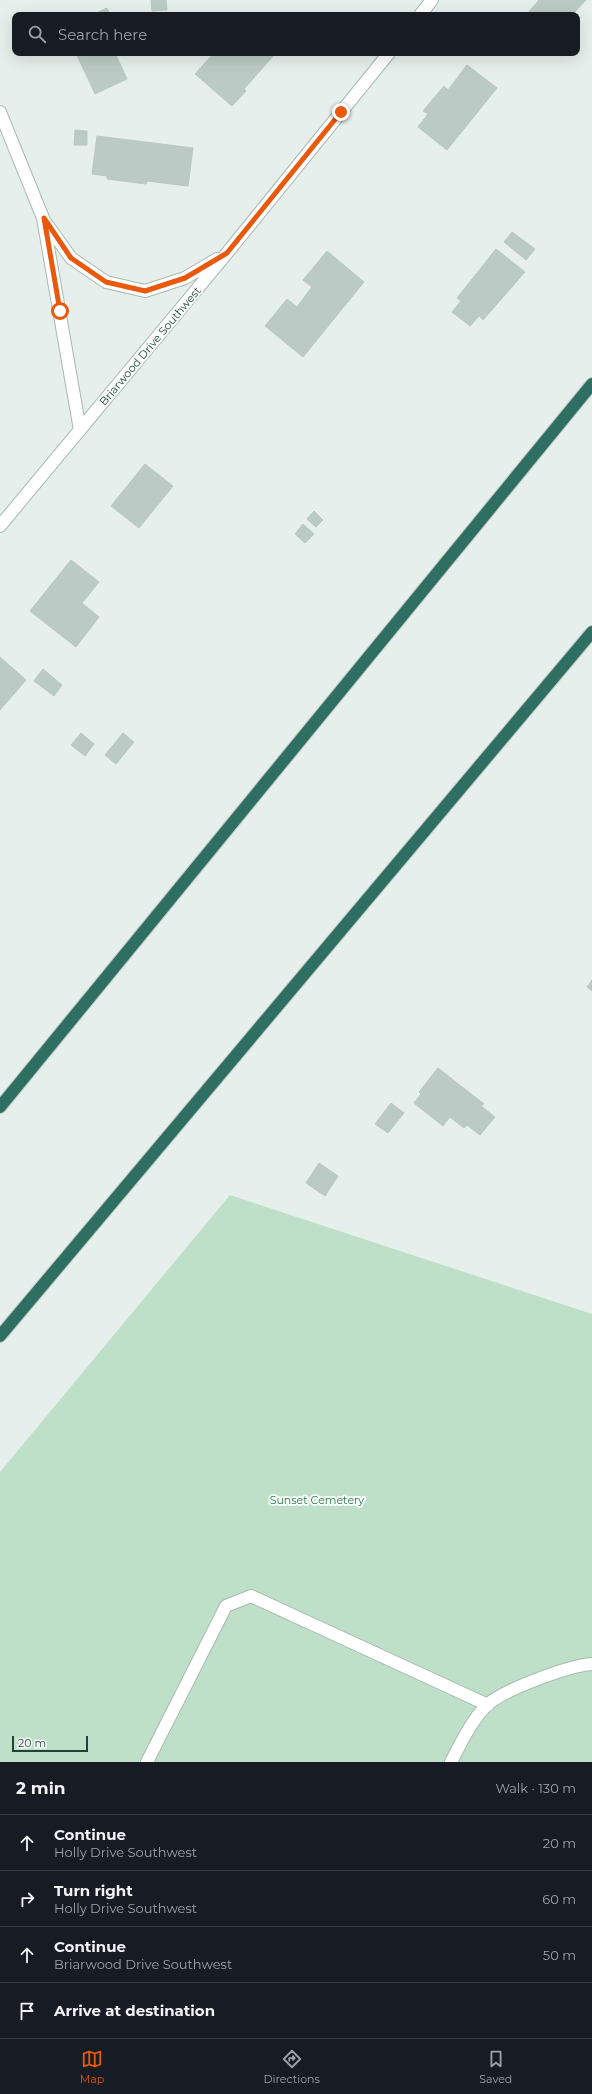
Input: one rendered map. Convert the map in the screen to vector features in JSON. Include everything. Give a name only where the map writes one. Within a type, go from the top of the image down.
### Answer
[{"type":"highway","points":[[0,1107],[592,384]]},
{"type":"highway","points":[[0,1336],[592,632]]},
{"type":"street","points":[[422,12],[432,0]]},
{"type":"street","name":"Briarwood Drive Southwest","points":[[0,526],[227,253],[387,56]]},
{"type":"street","points":[[0,112],[44,218],[71,258],[106,282],[145,291],[185,278],[227,253]]},
{"type":"street","points":[[44,218],[80,430]]},
{"type":"street","points":[[147,1762],[226,1606],[251,1596],[488,1705]]},
{"type":"street","points":[[451,1762],[469,1730],[488,1705],[535,1680],[577,1665],[592,1664]]},
{"type":"green space","name":"Sunset Cemetery","points":[[230,1195],[592,1314],[592,1762],[0,1762],[0,1472]]},
{"type":"building","points":[[151,0],[166,0],[167,10],[152,11]]},
{"type":"building","points":[[539,0],[586,0],[575,12],[529,12]]},
{"type":"building","points":[[107,8],[109,12],[98,12]]},
{"type":"building","points":[[77,56],[116,56],[127,79],[95,94]]},
{"type":"building","points":[[211,56],[273,56],[244,89],[246,91],[232,106],[195,74]]},
{"type":"building","points":[[467,65],[497,88],[447,150],[418,127],[428,114],[423,111],[444,86],[448,90]]},
{"type":"building","points":[[75,130],[87,131],[87,145],[74,145]]},
{"type":"building","points":[[97,136],[193,148],[188,186],[147,181],[146,184],[107,179],[107,176],[92,174]]},
{"type":"building","points":[[512,232],[535,249],[526,260],[504,242]]},
{"type":"building","points":[[496,249],[525,272],[483,320],[479,316],[470,326],[452,312],[461,301],[457,298]]},
{"type":"building","points":[[327,251],[364,282],[303,357],[265,326],[287,299],[297,307],[312,287],[303,280]]},
{"type":"building","points":[[145,464],[173,486],[139,528],[111,506]]},
{"type":"building","points":[[314,511],[323,520],[316,527],[307,519]]},
{"type":"building","points":[[303,524],[314,534],[305,543],[295,534]]},
{"type":"building","points":[[71,560],[99,582],[82,603],[99,617],[76,647],[30,611]]},
{"type":"building","points":[[0,657],[26,680],[0,710]]},
{"type":"building","points":[[43,669],[62,685],[54,696],[34,681]]},
{"type":"building","points":[[81,733],[94,744],[85,756],[71,745]]},
{"type":"building","points":[[123,733],[134,742],[116,764],[105,755]]},
{"type":"building","points":[[592,980],[592,991],[587,987]]},
{"type":"building","points":[[438,1068],[484,1104],[481,1106],[495,1117],[480,1135],[467,1125],[464,1128],[450,1117],[443,1126],[414,1103],[421,1094],[419,1092]]},
{"type":"building","points":[[391,1103],[404,1113],[388,1133],[375,1124]]},
{"type":"building","points":[[319,1163],[338,1176],[325,1196],[306,1183]]},
{"type":"route","points":[[60,311],[44,218],[71,258],[106,282],[145,291],[185,278],[227,253],[341,112]]}]
